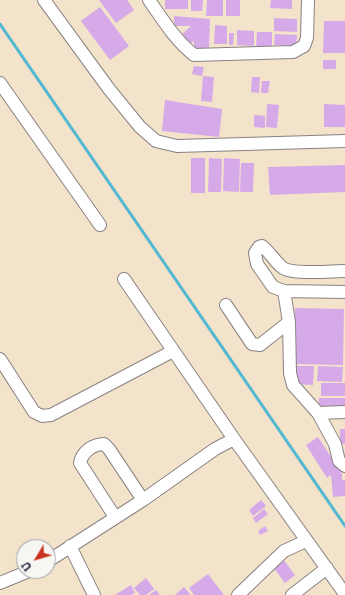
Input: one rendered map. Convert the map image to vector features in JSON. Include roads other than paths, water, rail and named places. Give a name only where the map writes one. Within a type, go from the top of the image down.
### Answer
[{"type":"street","points":[[44,0],[140,127],[156,141],[177,146],[345,142]]},
{"type":"street","points":[[149,0],[183,46],[194,55],[293,52],[304,46],[307,38],[308,0]]},
{"type":"street","points":[[0,83],[100,226]]},
{"type":"street","points":[[345,271],[305,273],[284,269],[262,246],[259,247],[255,254],[257,264],[273,287],[284,291],[345,292]]},
{"type":"street","points":[[124,279],[234,439],[345,594]]},
{"type":"street","points":[[284,291],[289,322],[290,373],[293,385],[318,413],[335,444],[339,461],[345,466]]},
{"type":"street","points":[[226,305],[252,344],[260,345],[289,322]]},
{"type":"street","points":[[0,359],[34,412],[42,416],[51,415],[173,351]]},
{"type":"street","points":[[318,413],[345,412]]},
{"type":"street","points":[[56,556],[143,500],[215,449],[234,439]]},
{"type":"street","points":[[115,517],[80,463],[81,458],[93,447],[99,444],[104,444],[109,449],[143,500]]},
{"type":"street","points":[[238,595],[284,551],[306,541]]},
{"type":"street","points":[[70,546],[94,595]]},
{"type":"street","points":[[292,595],[327,568]]},
{"type":"street","points":[[0,583],[16,576]]},
{"type":"waterway","points":[[0,24],[345,526]]}]
